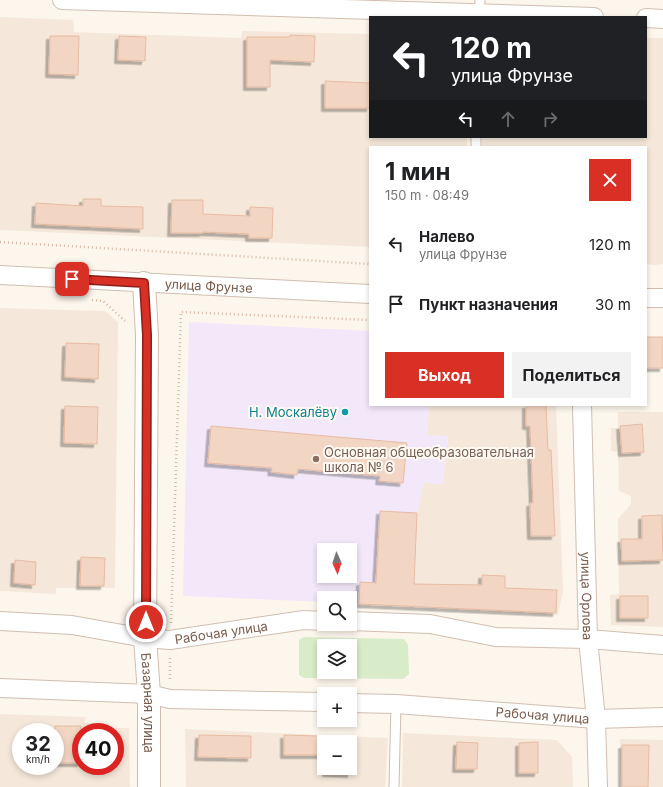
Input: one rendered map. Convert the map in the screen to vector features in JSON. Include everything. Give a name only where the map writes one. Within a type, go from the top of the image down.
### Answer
[{"type":"street","points":[[62,0],[480,10],[578,16]]},
{"type":"street","points":[[647,18],[663,19]]},
{"type":"street","name":"улица Фрунзе","points":[[0,275],[369,294]]},
{"type":"street","name":"Базарная улица","points":[[144,283],[147,335],[145,638],[149,694],[149,787]]},
{"type":"street","points":[[647,298],[663,298]]},
{"type":"street","name":"улица Орлова","points":[[582,406],[588,639],[596,719],[598,787]]},
{"type":"street","name":"Рабочая улица","points":[[0,621],[72,625],[145,638],[170,640],[304,620],[317,621]]},
{"type":"street","points":[[357,622],[430,624],[496,637],[588,639],[663,644]]},
{"type":"street","points":[[0,688],[149,694],[170,699],[317,702]]},
{"type":"street","name":"Рабочая улица","points":[[357,703],[396,704],[596,719],[663,717]]},
{"type":"lane","points":[[394,787],[396,704]]},
{"type":"path","points":[[0,242],[369,264]]},
{"type":"path","points":[[87,300],[103,301],[128,324]]},
{"type":"path","points":[[170,699],[170,640],[181,312],[369,320]]},
{"type":"shaded area","points":[[0,17],[73,20],[74,32],[241,38],[242,31],[369,34],[369,138],[467,138],[467,146],[369,146],[369,247],[0,230]]},
{"type":"shaded area","points":[[647,38],[663,38],[663,264],[647,264],[647,146],[482,146],[482,138],[647,138]]},
{"type":"shaded area","points":[[0,308],[105,311],[118,322],[115,588],[56,588],[56,594],[0,591]]},
{"type":"shaded area","name":"Основная общеобразовательная школа № 6","points":[[189,322],[369,331],[369,406],[429,406],[427,435],[448,436],[443,484],[424,483],[417,513],[412,606],[357,603],[357,591],[317,591],[317,602],[183,596]]},
{"type":"shaded area","points":[[429,406],[556,406],[563,591],[558,615],[421,608],[412,606],[417,513],[424,482],[443,483],[448,437],[427,435]]},
{"type":"shaded area","points":[[618,412],[663,412],[663,627],[611,625],[610,595],[619,594],[618,519],[631,504],[631,496],[619,491],[618,452],[611,451],[611,428],[618,428]]},
{"type":"shaded area","points":[[0,714],[85,717],[85,723],[72,723],[72,775],[124,775],[124,728],[129,728],[130,787],[0,787]]},
{"type":"shaded area","points":[[185,729],[320,735],[317,735],[317,775],[357,775],[357,737],[388,738],[385,787],[186,787]]},
{"type":"shaded area","points":[[403,733],[557,740],[572,757],[573,787],[402,787]]},
{"type":"shaded area","points":[[620,739],[663,740],[663,787],[621,787]]},
{"type":"green space","points":[[304,637],[404,639],[408,645],[409,674],[403,679],[357,679],[357,639],[317,639],[317,678],[304,678],[299,675],[299,640]]},
{"type":"building","points":[[290,35],[315,36],[314,62],[270,60],[270,87],[247,87],[247,37],[290,37]]},
{"type":"building","points":[[50,36],[79,36],[78,75],[49,74]]},
{"type":"building","points":[[119,36],[146,37],[145,61],[118,60]]},
{"type":"building","points":[[325,81],[369,83],[369,108],[325,108]]},
{"type":"building","points":[[83,199],[101,199],[101,206],[143,207],[143,229],[35,224],[36,203],[83,206]]},
{"type":"building","points":[[172,200],[203,200],[203,214],[250,216],[250,207],[273,208],[272,238],[249,238],[249,234],[203,232],[171,233]]},
{"type":"building","points":[[647,337],[663,337],[663,368],[647,368]]},
{"type":"building","points":[[66,343],[99,344],[98,379],[65,377]]},
{"type":"building","points":[[65,406],[98,407],[97,444],[64,443]]},
{"type":"building","points":[[526,406],[546,406],[548,450],[551,450],[555,536],[531,536],[530,503],[533,503],[530,426],[526,426]]},
{"type":"building","points":[[642,424],[644,452],[622,453],[620,426]]},
{"type":"building","points":[[211,426],[407,443],[403,483],[379,481],[380,476],[298,469],[297,475],[271,472],[272,468],[208,463]]},
{"type":"building","points":[[380,511],[417,513],[414,584],[482,585],[482,575],[505,576],[505,588],[557,590],[556,613],[359,604],[360,582],[376,583]]},
{"type":"building","points":[[662,515],[663,560],[622,561],[621,539],[642,539],[642,516]]},
{"type":"building","points":[[81,557],[105,558],[104,586],[80,586]]},
{"type":"building","points":[[15,560],[36,562],[35,585],[14,583]]},
{"type":"building","points":[[620,596],[648,596],[648,618],[620,618]]},
{"type":"building","points":[[64,726],[72,726],[72,763],[64,763]]},
{"type":"building","points":[[199,735],[251,736],[251,758],[198,757]]},
{"type":"building","points":[[284,735],[317,736],[317,755],[284,755]]},
{"type":"building","points":[[457,742],[478,743],[477,769],[456,769]]},
{"type":"building","points":[[538,742],[538,773],[519,773],[519,743]]},
{"type":"building","points":[[622,745],[649,745],[648,787],[622,787]]},
{"type":"place","name":"Н. Москалёву","points":[[345,412]]},
{"type":"place","name":"Основная общеобразовательная школа № 6","points":[[316,459]]},
{"type":"route","points":[[72,279],[144,283],[147,335],[146,622]]}]
